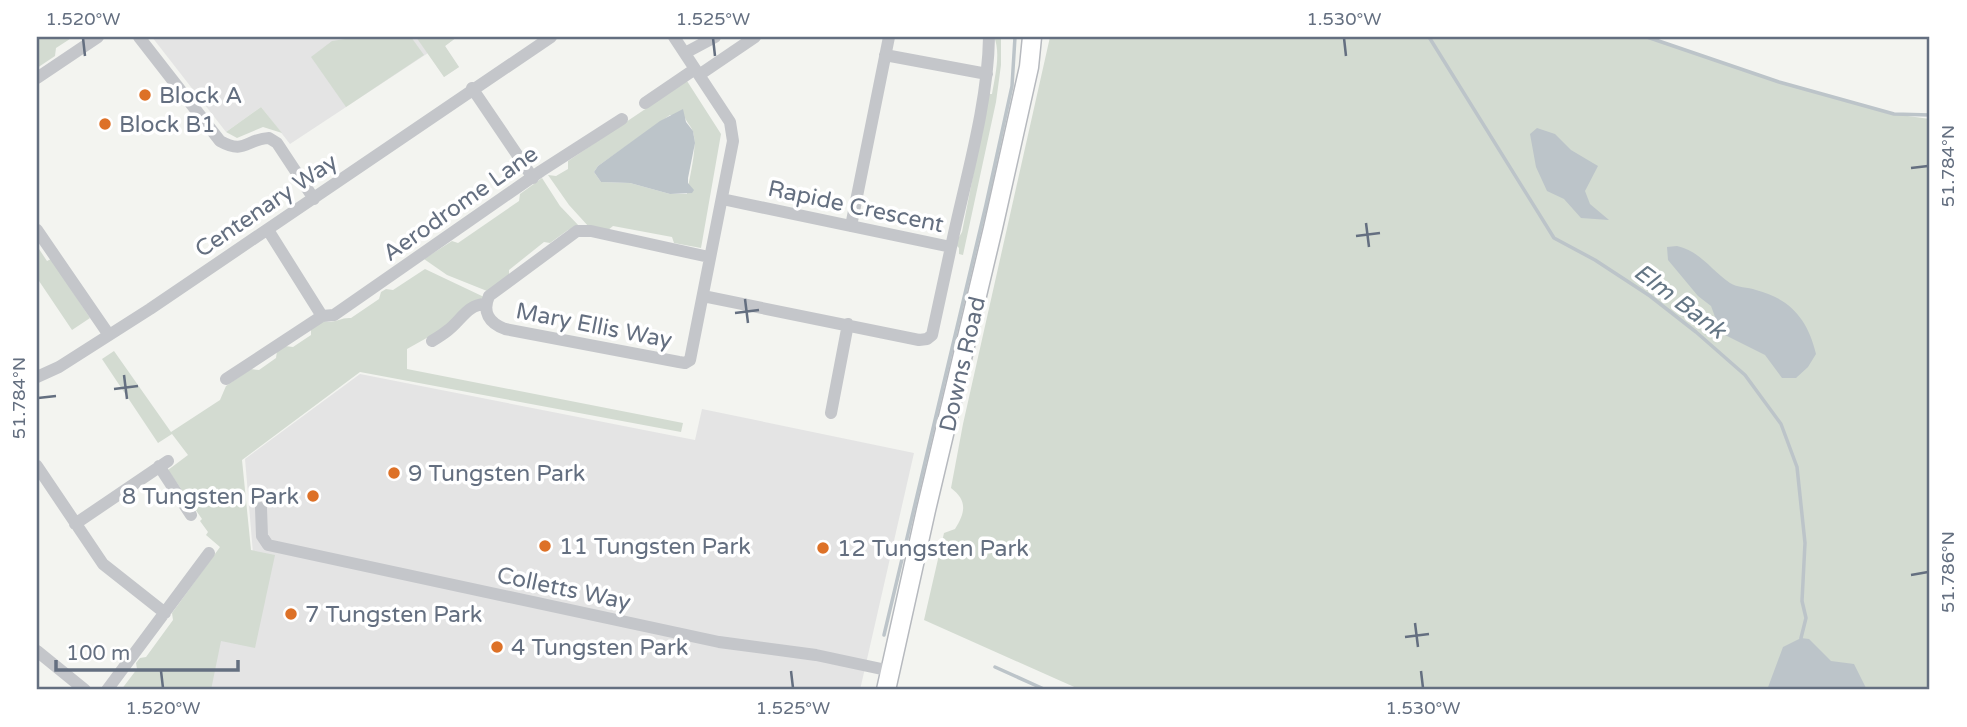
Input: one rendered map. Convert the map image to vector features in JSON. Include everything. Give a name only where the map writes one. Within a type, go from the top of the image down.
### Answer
[{"type":"street","points":[[37,78],[98,37]]},
{"type":"street","points":[[139,37],[220,141],[230,147],[239,148],[269,138],[277,143],[314,199]]},
{"type":"street","name":"Centenary Way","points":[[37,377],[60,367],[268,230],[472,88],[551,37]]},
{"type":"street","name":"Mary Ellis Way","points":[[674,37],[730,122],[733,132],[690,360],[685,363],[505,329],[488,318],[486,304],[489,296],[577,231],[591,231],[709,257]]},
{"type":"street","points":[[685,53],[715,37]]},
{"type":"street","points":[[646,103],[755,37]]},
{"type":"street","points":[[851,226],[889,37]]},
{"type":"street","points":[[951,247],[987,74],[989,37]]},
{"type":"street","name":"Downs Road","points":[[886,690],[993,228],[1032,37]]},
{"type":"street","points":[[885,55],[987,74]]},
{"type":"street","points":[[472,88],[533,178]]},
{"type":"street","name":"Aerodrome Lane","points":[[226,379],[322,316],[334,315],[622,119]]},
{"type":"street","name":"Rapide Crescent","points":[[702,296],[919,340],[928,339],[932,335],[951,247],[722,200]]},
{"type":"street","points":[[37,230],[109,335]]},
{"type":"street","points":[[268,230],[322,316]]},
{"type":"street","points":[[432,341],[448,331],[464,313],[478,304],[486,304]]},
{"type":"street","points":[[831,413],[848,324]]},
{"type":"street","points":[[75,524],[164,464],[191,515]]},
{"type":"street","points":[[37,466],[107,569],[165,613]]},
{"type":"street","name":"Colletts Way","points":[[261,508],[262,536],[268,545],[707,640],[816,655],[891,671]]},
{"type":"street","points":[[107,690],[209,553]]},
{"type":"street","points":[[37,651],[85,690]]},
{"type":"shaded area","points":[[37,37],[73,37],[56,48],[55,56],[37,68]]},
{"type":"shaded area","points":[[152,37],[457,37],[445,46],[459,67],[444,77],[428,53],[290,144],[261,107],[226,132]]},
{"type":"shaded area","points":[[359,37],[411,37],[424,55],[346,107],[311,57],[332,41]]},
{"type":"shaded area","points":[[416,37],[457,37],[445,46],[459,67],[444,77]]},
{"type":"shaded area","points":[[994,37],[1001,37],[1001,65],[996,102],[963,255],[959,254],[959,248],[955,244],[962,232],[989,94],[992,94],[997,57]]},
{"type":"shaded area","points":[[1050,37],[1647,37],[1779,82],[1893,114],[1930,119],[1930,690],[1081,690],[924,620],[944,533],[955,529],[963,512],[960,497],[951,488]]},
{"type":"shaded area","points":[[687,81],[721,134],[701,248],[674,243],[672,237],[613,226],[607,231],[589,227],[548,175],[556,176],[568,169],[568,161]],"holes":[[[670,115],[685,118],[694,138],[687,194],[670,194],[630,183],[601,182],[594,172],[598,166]]]},
{"type":"shaded area","points":[[261,107],[282,133],[263,127],[237,138],[226,132]]},
{"type":"shaded area","points":[[683,109],[686,122],[693,131],[695,143],[688,178],[688,183],[694,190],[692,193],[670,194],[630,183],[601,182],[594,172],[598,166],[660,121]]},
{"type":"shaded area","points":[[1537,128],[1555,134],[1571,150],[1598,166],[1585,191],[1590,204],[1609,220],[1581,218],[1564,199],[1547,191],[1536,167],[1530,134]]},
{"type":"shaded area","points":[[542,178],[560,206],[580,227],[568,230],[550,243],[544,242],[509,270],[509,276],[487,291],[447,275],[424,259],[452,241],[458,243],[519,201],[520,194]]},
{"type":"shaded area","points":[[37,246],[47,261],[51,259],[90,318],[72,330],[37,278]]},
{"type":"shaded area","points":[[1677,246],[1699,256],[1733,285],[1768,294],[1788,305],[1803,321],[1813,342],[1816,354],[1808,367],[1796,378],[1782,378],[1765,355],[1721,333],[1711,306],[1698,296],[1668,260],[1667,247]]},
{"type":"shaded area","points":[[425,269],[484,297],[461,311],[448,326],[407,349],[407,369],[683,423],[681,432],[360,372],[242,460],[251,550],[275,555],[255,648],[221,641],[211,690],[121,690],[137,669],[136,663],[140,658],[146,657],[173,620],[172,613],[220,547],[206,535],[208,532],[200,521],[202,519],[168,470],[188,455],[172,434],[158,443],[102,359],[114,351],[171,432],[220,400],[226,386],[251,369],[259,370],[276,358],[277,351],[285,346],[293,347],[311,335],[311,328],[323,321],[351,318],[379,299],[381,292],[386,289],[393,290]]},
{"type":"shaded area","points":[[360,374],[695,440],[702,409],[914,453],[860,690],[143,690],[253,553],[245,459]]},
{"type":"shaded area","points":[[1801,638],[1809,639],[1831,661],[1854,664],[1867,690],[1767,690],[1783,647]]},
{"type":"waterway","points":[[884,635],[986,205],[1012,86],[1015,37]]},
{"type":"waterway","name":"Elm Bank","points":[[1429,37],[1554,238],[1595,260],[1650,296],[1696,332],[1745,375],[1781,424],[1797,467],[1805,543],[1802,601],[1806,618],[1801,638]]},
{"type":"waterway","points":[[1647,37],[1779,82],[1894,114],[1930,115]]},
{"type":"waterway","points":[[995,667],[1046,690]]},
{"type":"place","name":"Block A","points":[[145,95]]},
{"type":"place","name":"Block B1","points":[[105,124]]},
{"type":"place","name":"9 Tungsten Park","points":[[394,473]]},
{"type":"place","name":"8 Tungsten Park","points":[[313,496]]},
{"type":"place","name":"11 Tungsten Park","points":[[545,546]]},
{"type":"place","name":"12 Tungsten Park","points":[[823,548]]},
{"type":"place","name":"7 Tungsten Park","points":[[291,614]]},
{"type":"place","name":"4 Tungsten Park","points":[[497,647]]}]
